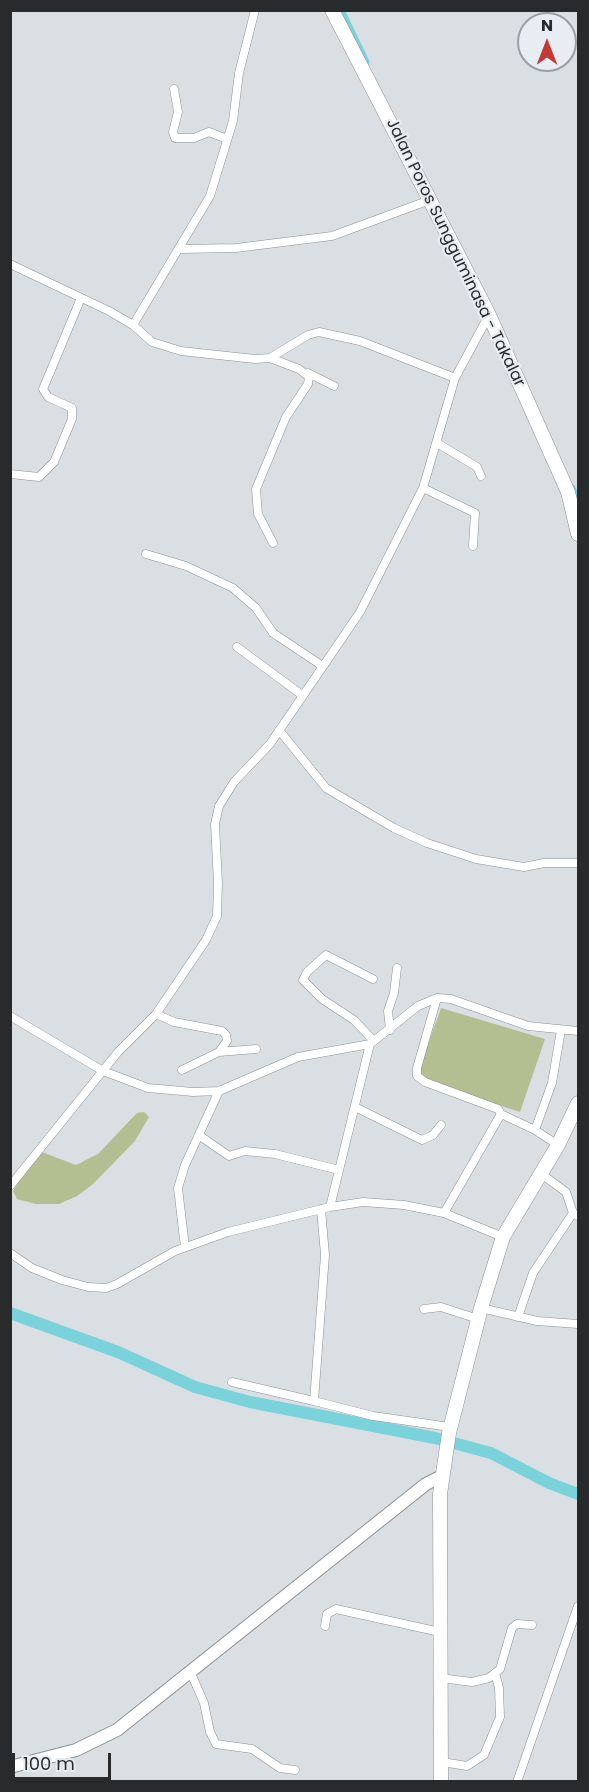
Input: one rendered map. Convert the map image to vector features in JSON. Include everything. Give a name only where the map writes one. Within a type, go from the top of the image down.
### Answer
[{"type":"highway","name":"Jalan Poros Sungguminasa - Takalar","points":[[332,10],[489,315],[577,513],[579,534]]},
{"type":"highway","points":[[441,1782],[442,1476],[449,1435],[479,1314],[503,1238],[558,1145],[579,1103]]},
{"type":"main road","points":[[10,1767],[57,1757],[98,1741],[125,1724],[426,1484],[442,1476]]},
{"type":"street","points":[[133,325],[210,196],[236,105],[239,73],[255,10]]},
{"type":"street","points":[[174,89],[178,112],[175,138],[194,138],[209,132],[227,139]]},
{"type":"street","points":[[180,249],[246,247],[332,236],[430,200]]},
{"type":"street","points":[[10,264],[133,325],[152,342],[181,351],[255,359],[270,358],[334,386]]},
{"type":"street","points":[[10,474],[39,477],[54,462],[72,419],[72,408],[48,397],[43,389],[81,298]]},
{"type":"street","points":[[10,1186],[103,1071],[132,1037],[156,1014],[194,960],[216,921],[218,882],[215,824],[219,806],[234,782],[263,752],[279,730],[321,665],[360,612],[423,488],[455,378],[489,315]]},
{"type":"street","points":[[270,358],[308,334],[319,332],[360,342],[455,378]]},
{"type":"street","points":[[273,543],[258,514],[256,489],[286,417],[308,384],[308,373]]},
{"type":"street","points":[[437,444],[477,467],[481,476]]},
{"type":"street","points":[[423,488],[475,513],[473,546]]},
{"type":"street","points":[[146,554],[186,566],[233,588],[256,608],[273,633],[321,665]]},
{"type":"street","points":[[237,647],[302,696]]},
{"type":"street","points":[[279,730],[315,776],[336,795],[427,843],[476,859],[524,867],[544,863],[579,863]]},
{"type":"street","points":[[372,1042],[354,1020],[322,999],[303,980],[307,972],[326,955],[373,979]]},
{"type":"street","points":[[390,1030],[388,1011],[394,993],[397,968]]},
{"type":"street","points":[[437,998],[417,1068],[417,1076],[424,1082],[498,1108],[501,1114],[535,1130],[558,1145]]},
{"type":"street","points":[[10,1016],[103,1071],[157,1090],[219,1091],[298,1057],[372,1042],[418,1006],[437,998],[459,1001],[528,1026],[579,1031]]},
{"type":"street","points":[[156,1014],[174,1022],[224,1032],[227,1041],[219,1052]]},
{"type":"street","points":[[535,1130],[552,1083],[561,1030]]},
{"type":"street","points":[[330,1207],[372,1042]]},
{"type":"street","points":[[182,1070],[219,1052],[256,1049]]},
{"type":"street","points":[[184,1247],[178,1188],[185,1166],[219,1091]]},
{"type":"street","points":[[355,1107],[422,1140],[433,1135],[441,1125]]},
{"type":"street","points":[[444,1213],[501,1114]]},
{"type":"street","points":[[200,1136],[229,1156],[245,1151],[275,1154],[339,1170]]},
{"type":"street","points":[[518,1317],[533,1273],[576,1214],[566,1192],[540,1173]]},
{"type":"street","points":[[10,1253],[41,1272],[100,1288],[117,1284],[184,1247],[252,1224],[330,1207],[384,1203],[444,1213],[503,1238]]},
{"type":"street","points":[[314,1401],[325,1256],[321,1209]]},
{"type":"street","points":[[424,1309],[441,1307],[479,1314],[579,1324]]},
{"type":"street","points":[[232,1382],[449,1435]]},
{"type":"street","points":[[517,1782],[579,1606]]},
{"type":"street","points":[[324,1626],[327,1614],[336,1609],[440,1632]]},
{"type":"street","points":[[440,1678],[472,1682],[495,1673],[504,1659],[512,1628],[517,1624],[532,1624]]},
{"type":"street","points":[[190,1671],[204,1702],[210,1732],[216,1744],[252,1749],[280,1768],[295,1770]]},
{"type":"street","points":[[442,1762],[467,1766],[484,1755],[500,1717],[499,1688],[495,1673]]},
{"type":"green space","points":[[441,1008],[545,1039],[520,1112],[416,1078]]},
{"type":"green space","points":[[144,1112],[149,1117],[135,1141],[93,1184],[77,1196],[59,1204],[36,1204],[17,1199],[13,1191],[39,1151],[76,1165],[98,1154],[137,1113]]},
{"type":"waterway","points":[[341,10],[366,62]]},
{"type":"waterway","points":[[572,488],[578,501]]},
{"type":"waterway","points":[[10,1313],[118,1352],[195,1387],[250,1402],[435,1438],[491,1453],[549,1483],[578,1494]]}]
